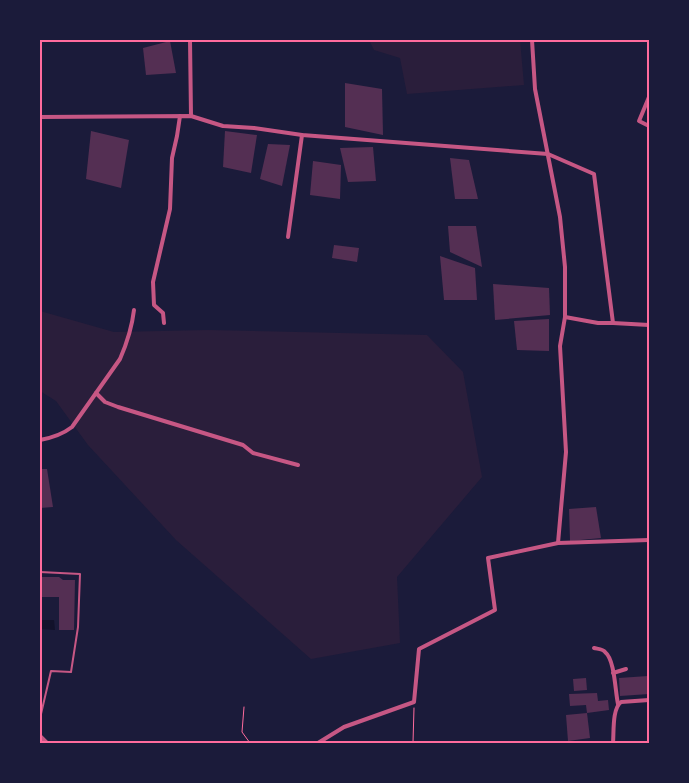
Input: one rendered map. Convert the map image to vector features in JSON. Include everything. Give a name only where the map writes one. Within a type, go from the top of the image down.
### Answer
[{"type":"street","points":[[190,40],[192,116]]},
{"type":"street","points":[[532,40],[535,89],[560,217],[565,267],[565,317],[560,346],[566,452],[558,542]]},
{"type":"street","points":[[649,97],[638,121],[649,126]]},
{"type":"street","points":[[164,323],[163,313],[154,305],[153,282],[170,208],[172,158],[178,136],[180,116]]},
{"type":"street","points":[[40,117],[192,116],[223,126],[302,135],[548,154],[594,174],[612,323]]},
{"type":"street","points":[[288,237],[302,135]]},
{"type":"street","points":[[40,440],[48,439],[72,427],[120,359],[132,327],[134,310]]},
{"type":"street","points":[[565,317],[598,323],[649,325]]},
{"type":"street","points":[[96,393],[106,402],[118,407],[243,445],[253,453],[298,465]]},
{"type":"street","points":[[318,743],[344,727],[414,702],[419,649],[495,610],[488,558],[558,542],[649,540]]},
{"type":"street","points":[[594,648],[601,649],[607,654],[613,673],[618,704],[613,743]]},
{"type":"street","points":[[613,673],[626,669]]},
{"type":"street","points":[[618,704],[621,702],[649,700]]},
{"type":"street","points":[[40,736],[47,743]]},
{"type":"lane","points":[[40,572],[80,574],[78,627],[71,672],[51,671],[40,715]]},
{"type":"path","points":[[414,702],[414,743]]},
{"type":"path","points":[[244,707],[242,732],[250,743]]},
{"type":"shaded area","points":[[369,40],[520,40],[524,85],[407,94],[400,58],[374,50]]},
{"type":"shaded area","points":[[40,311],[114,332],[208,330],[427,335],[463,372],[482,477],[397,577],[400,643],[311,659],[176,540],[88,445],[56,401],[40,391]]},
{"type":"shaded area","points":[[40,620],[54,620],[55,630],[40,629]]},
{"type":"building","points":[[170,41],[176,73],[146,75],[143,48]]},
{"type":"building","points":[[345,83],[382,89],[383,135],[345,127]]},
{"type":"building","points":[[91,131],[129,140],[121,188],[86,179]]},
{"type":"building","points":[[225,131],[257,135],[251,173],[223,167]]},
{"type":"building","points":[[268,144],[290,145],[282,186],[260,179]]},
{"type":"building","points":[[373,147],[376,181],[348,182],[340,148]]},
{"type":"building","points":[[450,158],[469,160],[478,199],[455,199]]},
{"type":"building","points":[[313,161],[341,165],[340,199],[310,195]]},
{"type":"building","points":[[448,226],[476,226],[482,267],[450,252]]},
{"type":"building","points":[[334,245],[359,248],[357,262],[332,258]]},
{"type":"building","points":[[440,256],[475,268],[477,300],[444,300]]},
{"type":"building","points":[[493,284],[549,288],[550,315],[495,320]]},
{"type":"building","points":[[549,319],[549,351],[517,350],[514,321]]},
{"type":"building","points":[[40,469],[47,469],[53,507],[40,508]]},
{"type":"building","points":[[596,507],[601,538],[570,541],[569,509]]},
{"type":"building","points":[[40,577],[59,577],[63,580],[75,580],[74,630],[59,630],[59,597],[40,597]]},
{"type":"building","points":[[648,676],[649,694],[620,696],[619,678]]},
{"type":"building","points":[[586,678],[587,690],[574,691],[573,679]]},
{"type":"building","points":[[597,693],[598,701],[608,700],[609,710],[587,713],[586,705],[570,706],[569,694]]},
{"type":"building","points":[[587,713],[590,738],[568,741],[566,715]]}]
